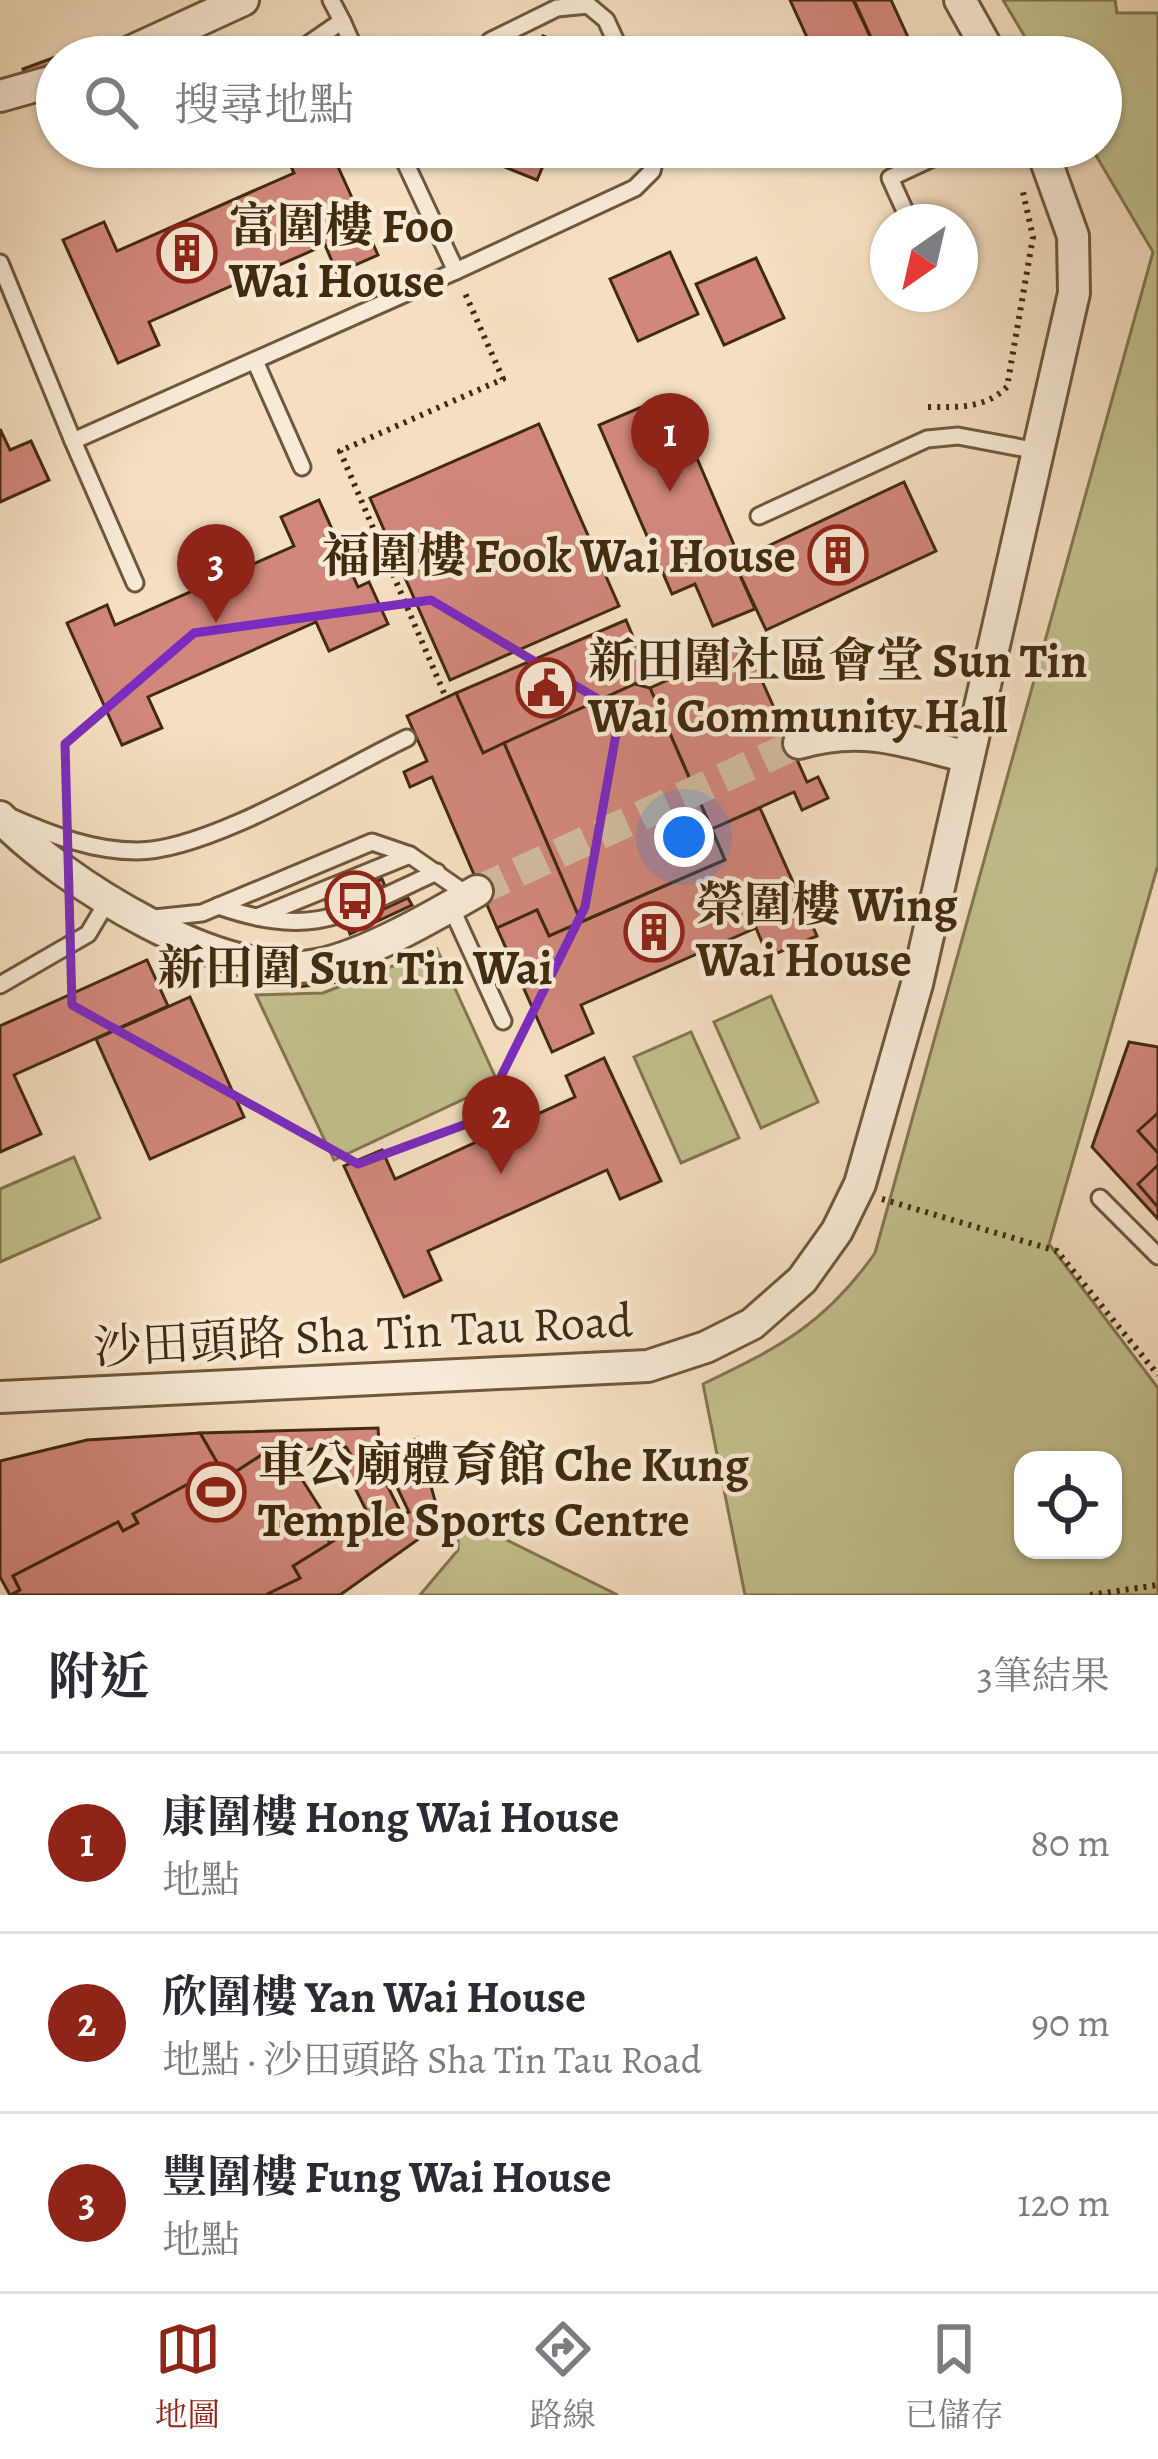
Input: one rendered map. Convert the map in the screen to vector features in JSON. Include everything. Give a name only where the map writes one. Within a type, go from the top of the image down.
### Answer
[{"type":"street","points":[[199,36],[243,0]]},
{"type":"street","points":[[959,0],[980,36]]},
{"type":"street","points":[[0,96],[36,86]]},
{"type":"street","name":"沙田頭路 Sha Tin Tau Road","points":[[0,1396],[578,1373],[648,1366],[706,1347],[752,1324],[802,1280],[837,1232],[860,1184],[917,984],[1074,293],[1072,236],[1048,168]]},
{"type":"street","points":[[799,743],[833,733],[870,731],[967,758]]},
{"type":"street","points":[[0,814],[33,850],[107,902],[244,961],[294,968],[347,956],[465,898]]},
{"type":"lane","points":[[332,0],[348,36]]},
{"type":"lane","points":[[500,36],[557,8],[588,5],[606,20],[613,36]]},
{"type":"lane","points":[[321,36],[342,22]]},
{"type":"lane","points":[[408,168],[456,271]]},
{"type":"lane","points":[[73,441],[635,188],[653,168]]},
{"type":"lane","points":[[902,204],[890,178],[911,168]]},
{"type":"lane","points":[[0,262],[135,583]]},
{"type":"lane","points":[[255,361],[302,467]]},
{"type":"lane","points":[[759,516],[927,439],[958,436],[1038,452]]},
{"type":"lane","points":[[0,814],[64,840],[138,851],[171,846],[208,834],[406,738]]},
{"type":"lane","points":[[143,918],[189,915],[218,906],[373,842],[410,856],[465,898],[503,1021]]},
{"type":"lane","points":[[254,918],[410,856]]},
{"type":"lane","points":[[218,906],[280,925],[335,918],[436,872]]},
{"type":"lane","points":[[0,985],[88,934],[107,902]]},
{"type":"lane","points":[[1100,1198],[1158,1256]]},
{"type":"path","points":[[928,407],[970,407],[994,400],[1007,387],[1033,237],[1015,168]]},
{"type":"path","points":[[444,693],[340,451],[502,379],[456,271]]},
{"type":"path","points":[[882,1199],[1057,1250],[1158,1375]]},
{"type":"path","points":[[1090,1595],[1158,1585]]},
{"type":"highlighted area","points":[[431,600],[620,712],[585,907],[480,1119],[358,1164],[72,1005],[65,744],[194,633]]},
{"type":"shaded area","points":[[1003,0],[1115,0],[1117,13],[1158,13],[1158,865],[1049,1244],[1158,1388],[1158,1595],[745,1595],[703,1384],[755,1358],[819,1316],[875,1253],[1153,252],[1103,168],[1122,168],[1122,36],[1024,36]]},
{"type":"shaded area","points":[[437,949],[498,1083],[334,1160],[256,995],[323,993]]},
{"type":"shaded area","points":[[771,996],[818,1102],[761,1128],[714,1022]]},
{"type":"shaded area","points":[[691,1032],[739,1138],[681,1163],[634,1057]]},
{"type":"shaded area","points":[[74,1157],[100,1218],[0,1262],[0,1189]]},
{"type":"shaded area","points":[[458,1516],[618,1595],[420,1595],[458,1550]]},
{"type":"building","points":[[790,0],[853,0],[870,36],[806,36]]},
{"type":"building","points":[[854,0],[891,0],[907,36],[870,36]]},
{"type":"building","points":[[36,64],[36,73],[26,77],[23,69]]},
{"type":"building","name":"富圍樓 Foo Wai House","points":[[292,168],[339,168],[378,255],[337,273],[325,245],[149,322],[159,345],[118,363],[63,240],[104,222],[117,251],[294,173]]},
{"type":"building","points":[[507,168],[542,168],[537,180]]},
{"type":"building","points":[[670,252],[698,314],[638,341],[610,279]]},
{"type":"building","points":[[756,258],[784,318],[724,345],[696,284]]},
{"type":"building","points":[[670,395],[740,559],[734,562],[755,609],[713,626],[695,584],[672,594],[599,425]]},
{"type":"building","points":[[539,424],[619,606],[450,680],[370,498]]},
{"type":"building","points":[[0,429],[10,450],[31,441],[49,480],[0,502]]},
{"type":"building","name":"福圍樓 Fook Wai House","points":[[904,482],[936,551],[766,630],[734,562]]},
{"type":"building","points":[[319,500],[358,587],[369,582],[388,624],[329,651],[316,622],[148,697],[162,728],[122,745],[67,623],[107,605],[115,625],[294,546],[281,517]]},
{"type":"building","name":"新田圍社區會堂 Sun Tin Wai Community Hall","points":[[626,620],[650,677],[483,753],[456,693]]},
{"type":"building","points":[[746,645],[807,782],[818,777],[828,798],[802,810],[794,792],[712,829],[650,688]]},
{"type":"building","points":[[635,684],[650,688],[725,860],[581,922],[504,743]]},
{"type":"building","points":[[456,693],[483,753],[504,743],[581,922],[549,936],[537,910],[497,928],[432,777],[410,787],[404,772],[427,761],[407,716]]},
{"type":"building","name":"榮圍樓 Wing Wai House","points":[[760,808],[817,936],[768,957],[756,928],[581,1005],[593,1033],[552,1052],[497,928],[537,910],[549,936],[725,860],[712,829]]},
{"type":"building","points":[[382,879],[385,886],[355,898],[352,891]]},
{"type":"building","points":[[408,898],[412,905],[350,934],[347,926]]},
{"type":"building","points":[[147,960],[168,1006],[14,1075],[41,1134],[0,1152],[0,1026]]},
{"type":"building","points":[[339,972],[340,982],[296,987],[294,979]]},
{"type":"building","points":[[190,997],[244,1117],[150,1159],[96,1039]]},
{"type":"building","points":[[1129,1042],[1158,1047],[1158,1219],[1092,1147]]},
{"type":"building","points":[[604,1058],[661,1181],[620,1199],[607,1170],[428,1251],[441,1280],[404,1297],[344,1166],[382,1150],[395,1179],[575,1097],[566,1076]]},
{"type":"building","points":[[1158,1113],[1158,1153],[1138,1131]]},
{"type":"building","points":[[1158,1165],[1158,1203],[1156,1205],[1138,1184]]},
{"type":"building","points":[[378,1428],[379,1442],[366,1443],[402,1515],[409,1512],[393,1479],[399,1474],[390,1454],[418,1438],[441,1523],[340,1595],[265,1595],[300,1578],[293,1566],[370,1518],[342,1462],[352,1457],[346,1447],[266,1452],[226,1478],[200,1433]]},
{"type":"building","points":[[200,1433],[226,1478],[211,1488],[203,1476],[133,1514],[138,1523],[123,1531],[118,1522],[13,1576],[20,1590],[10,1595],[0,1577],[0,1461],[87,1440]]},
{"type":"building","points":[[266,1452],[277,1467],[289,1459],[331,1525],[322,1531],[330,1543],[293,1566],[300,1578],[265,1595],[12,1595],[20,1590],[13,1576],[118,1522],[123,1531],[138,1523],[133,1514],[203,1476],[211,1488]]},
{"type":"tunnel","points":[[477,891],[799,743]]},
{"type":"place","name":"富圍樓 Foo Wai House","points":[[187,253]]},
{"type":"place","name":"康圍樓 Hong Wai House","points":[[670,492]]},
{"type":"place","name":"福圍樓 Fook Wai House","points":[[838,555]]},
{"type":"place","name":"豐圍樓 Fung Wai House","points":[[216,623]]},
{"type":"place","name":"新田圍社區會堂 Sun Tin Wai Community Hall","points":[[546,688]]},
{"type":"place","name":"新田圍 Sun Tin Wai","points":[[355,901]]},
{"type":"place","name":"榮圍樓 Wing Wai House","points":[[654,932]]},
{"type":"place","name":"欣圍樓 Yan Wai House","points":[[501,1174]]},
{"type":"place","name":"車公廟體育館 Che Kung Temple Sports Centre","points":[[216,1492]]}]
